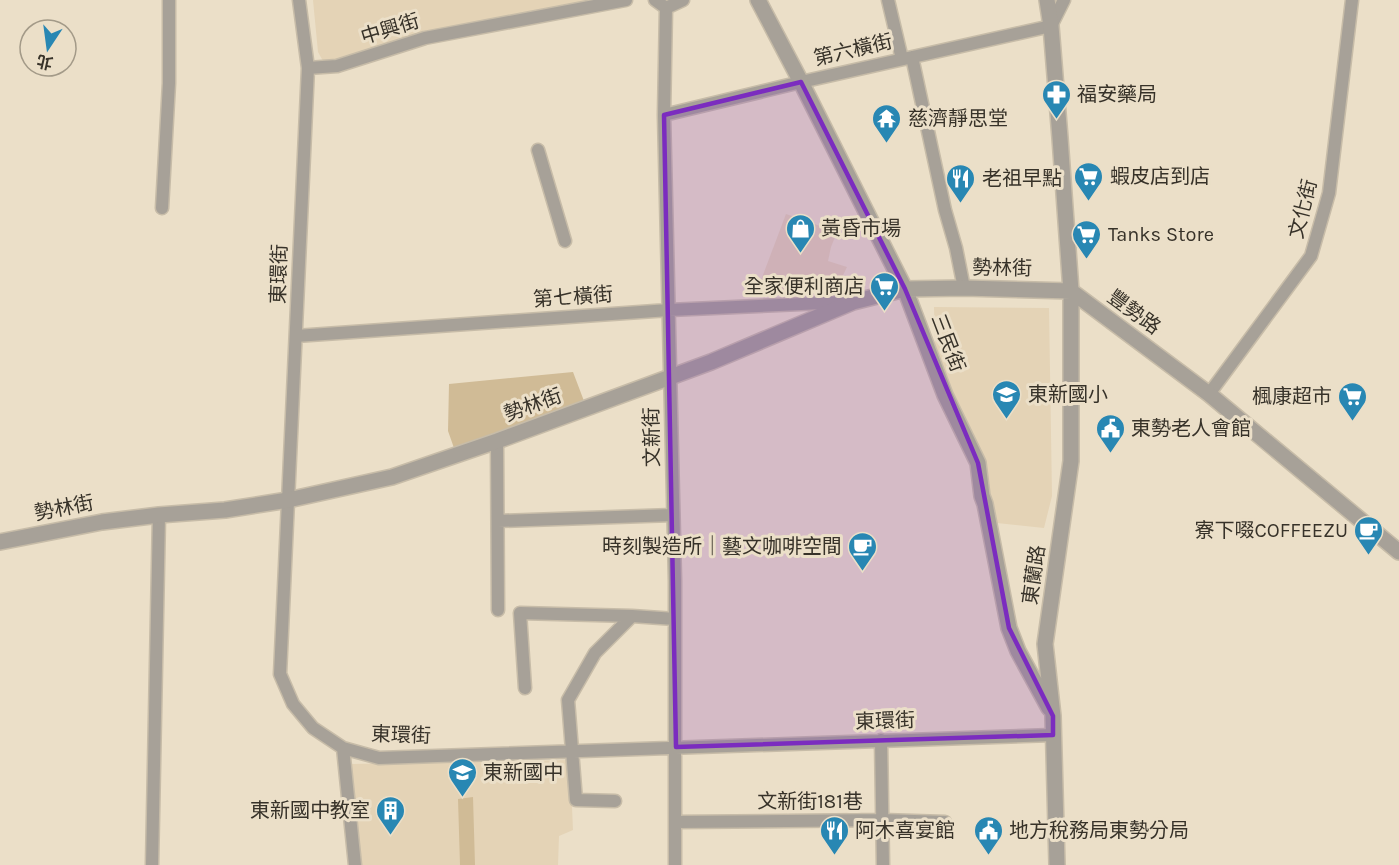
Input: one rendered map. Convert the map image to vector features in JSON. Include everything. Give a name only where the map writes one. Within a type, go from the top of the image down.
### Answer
[{"type":"street","points":[[162,208],[169,83],[169,0]]},
{"type":"street","name":"東環街","points":[[299,0],[308,68],[280,674],[292,704],[313,728],[343,748],[379,758],[1053,735]]},
{"type":"street","name":"中興街","points":[[308,68],[337,66],[425,38],[626,0]]},
{"type":"street","points":[[655,0],[666,8],[683,0]]},
{"type":"street","name":"三民街","points":[[758,0],[905,289],[945,395],[978,463],[981,496],[985,504],[1009,628],[1018,651],[1053,716]]},
{"type":"street","points":[[888,0],[907,58],[956,248],[964,288]]},
{"type":"street","points":[[1047,0],[1051,26],[1071,291]]},
{"type":"street","points":[[1051,26],[1064,0]]},
{"type":"street","name":"文化街","points":[[1209,394],[1311,256],[1329,193],[1352,0]]},
{"type":"street","name":"文新街","points":[[666,8],[664,115],[674,515],[675,865]]},
{"type":"street","name":"第六橫街","points":[[664,115],[1051,26]]},
{"type":"street","points":[[538,150],[566,241]]},
{"type":"street","name":"勢林街","points":[[0,542],[102,522],[225,510],[288,500],[392,477],[711,362],[853,302],[905,289],[1071,291]]},
{"type":"street","name":"豐勢路","points":[[1071,291],[1209,394],[1399,552]]},
{"type":"street","name":"東蘭路","points":[[1057,865],[1053,716],[1045,644],[1071,460],[1071,291]]},
{"type":"street","name":"第七橫街","points":[[296,336],[669,310],[853,302]]},
{"type":"street","points":[[497,441],[498,610]]},
{"type":"street","points":[[152,865],[159,515]]},
{"type":"street","points":[[498,521],[674,515]]},
{"type":"street","points":[[525,688],[520,613],[675,619]]},
{"type":"street","points":[[615,801],[576,800],[568,700],[596,653],[632,616]]},
{"type":"street","points":[[881,740],[883,865]]},
{"type":"street","points":[[343,748],[355,865]]},
{"type":"street","name":"文新街181巷","points":[[675,822],[882,820],[945,822]]},
{"type":"highlighted area","points":[[801,82],[905,289],[978,463],[1009,628],[1053,716],[1053,735],[676,747],[664,115]]},
{"type":"shaded area","points":[[313,0],[600,0],[337,61],[323,61],[318,52]]},
{"type":"shaded area","name":"黃昏市場","points":[[786,214],[837,232],[828,261],[847,267],[835,292],[820,290],[780,296],[758,288]]},
{"type":"shaded area","name":"東新國小","points":[[934,307],[1049,308],[1052,496],[1044,528],[997,523],[976,446],[949,393],[935,346]]},
{"type":"shaded area","points":[[573,372],[584,401],[454,448],[448,431],[449,384]]},
{"type":"shaded area","name":"東新國中","points":[[570,760],[573,830],[559,836],[558,865],[360,865],[351,764]]},
{"type":"shaded area","points":[[473,797],[475,865],[460,865],[458,799]]},
{"type":"place","name":"福安藥局","points":[[1056,120]]},
{"type":"place","name":"慈濟靜思堂","points":[[887,144]]},
{"type":"place","name":"蝦皮店到店","points":[[1089,202]]},
{"type":"place","name":"老祖早點","points":[[961,204]]},
{"type":"place","name":"黃昏市場","points":[[800,254]]},
{"type":"place","name":"Tanks Store","points":[[1087,260]]},
{"type":"place","name":"全家便利商店","points":[[885,312]]},
{"type":"place","name":"東新國小","points":[[1007,420]]},
{"type":"place","name":"楓康超市","points":[[1353,422]]},
{"type":"place","name":"東勢老人會館","points":[[1110,454]]},
{"type":"place","name":"寮下啜COFFEEZU","points":[[1369,556]]},
{"type":"place","name":"時刻製造所｜藝文咖啡空間","points":[[863,572]]},
{"type":"place","name":"東新國中","points":[[462,798]]},
{"type":"place","name":"東新國中教室","points":[[391,836]]},
{"type":"place","name":"阿木喜宴館","points":[[834,856]]},
{"type":"place","name":"地方稅務局東勢分局","points":[[988,856]]}]
